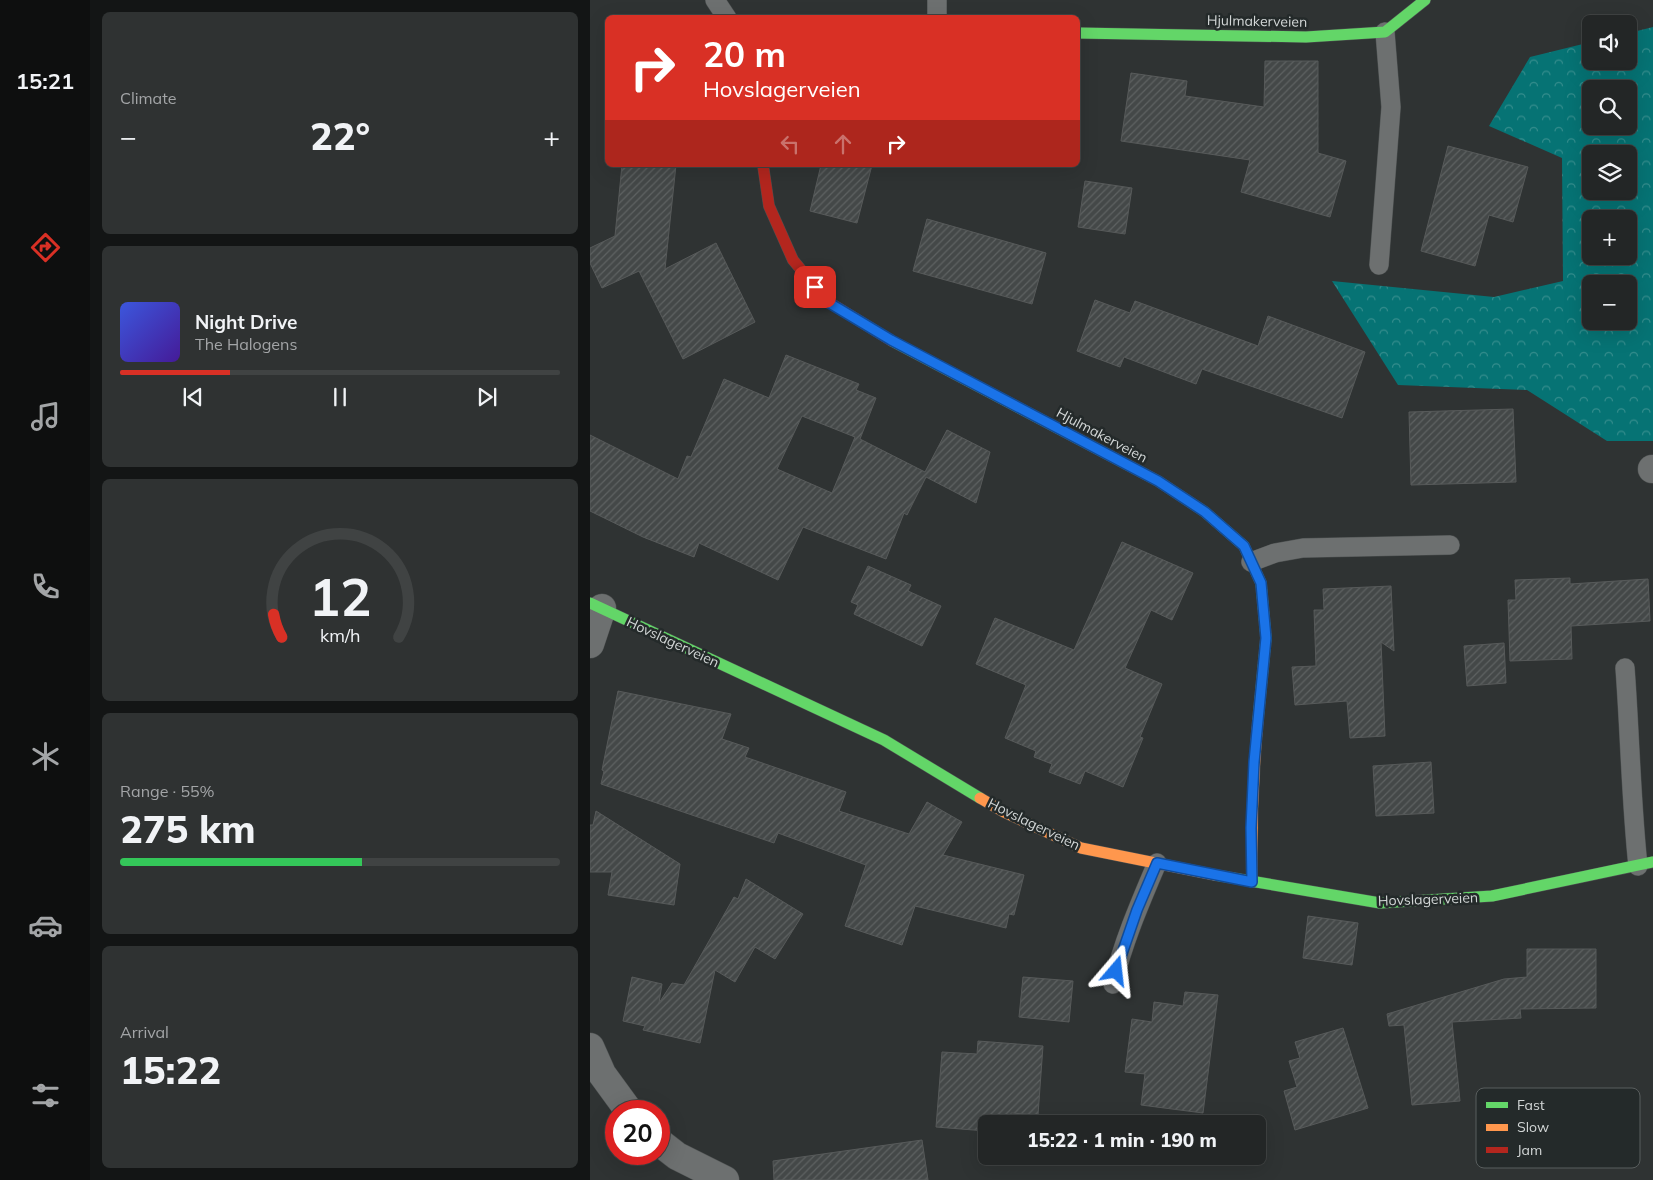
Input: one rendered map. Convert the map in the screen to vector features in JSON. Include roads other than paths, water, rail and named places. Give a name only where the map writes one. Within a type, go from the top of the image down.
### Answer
[{"type":"street","points":[[1385,32],[1425,0]]},
{"type":"street","name":"Hjulmakerveien","points":[[1080,33],[1306,37],[1385,32]]},
{"type":"street","name":"Hjulmakerveien","points":[[763,167],[769,206],[793,260],[826,301],[891,340],[1158,481],[1205,512],[1244,546],[1261,583],[1266,638],[1254,762],[1251,828],[1252,882]]},
{"type":"street","name":"Hovslagerveien","points":[[590,644],[596,606],[884,740],[1004,812],[1081,848],[1252,882],[1380,902],[1492,896],[1645,864]]},
{"type":"street","points":[[590,1047],[602,1074],[621,1100]]},
{"type":"street","points":[[670,1151],[725,1180]]},
{"type":"lane","points":[[715,0],[725,15]]},
{"type":"lane","points":[[937,0],[937,15]]},
{"type":"lane","points":[[1378,265],[1391,107],[1385,32]]},
{"type":"lane","points":[[1251,562],[1275,553],[1304,548],[1450,545]]},
{"type":"lane","points":[[1625,668],[1631,736],[1634,831],[1645,864]]},
{"type":"lane","points":[[1112,984],[1119,958],[1157,863]]}]
